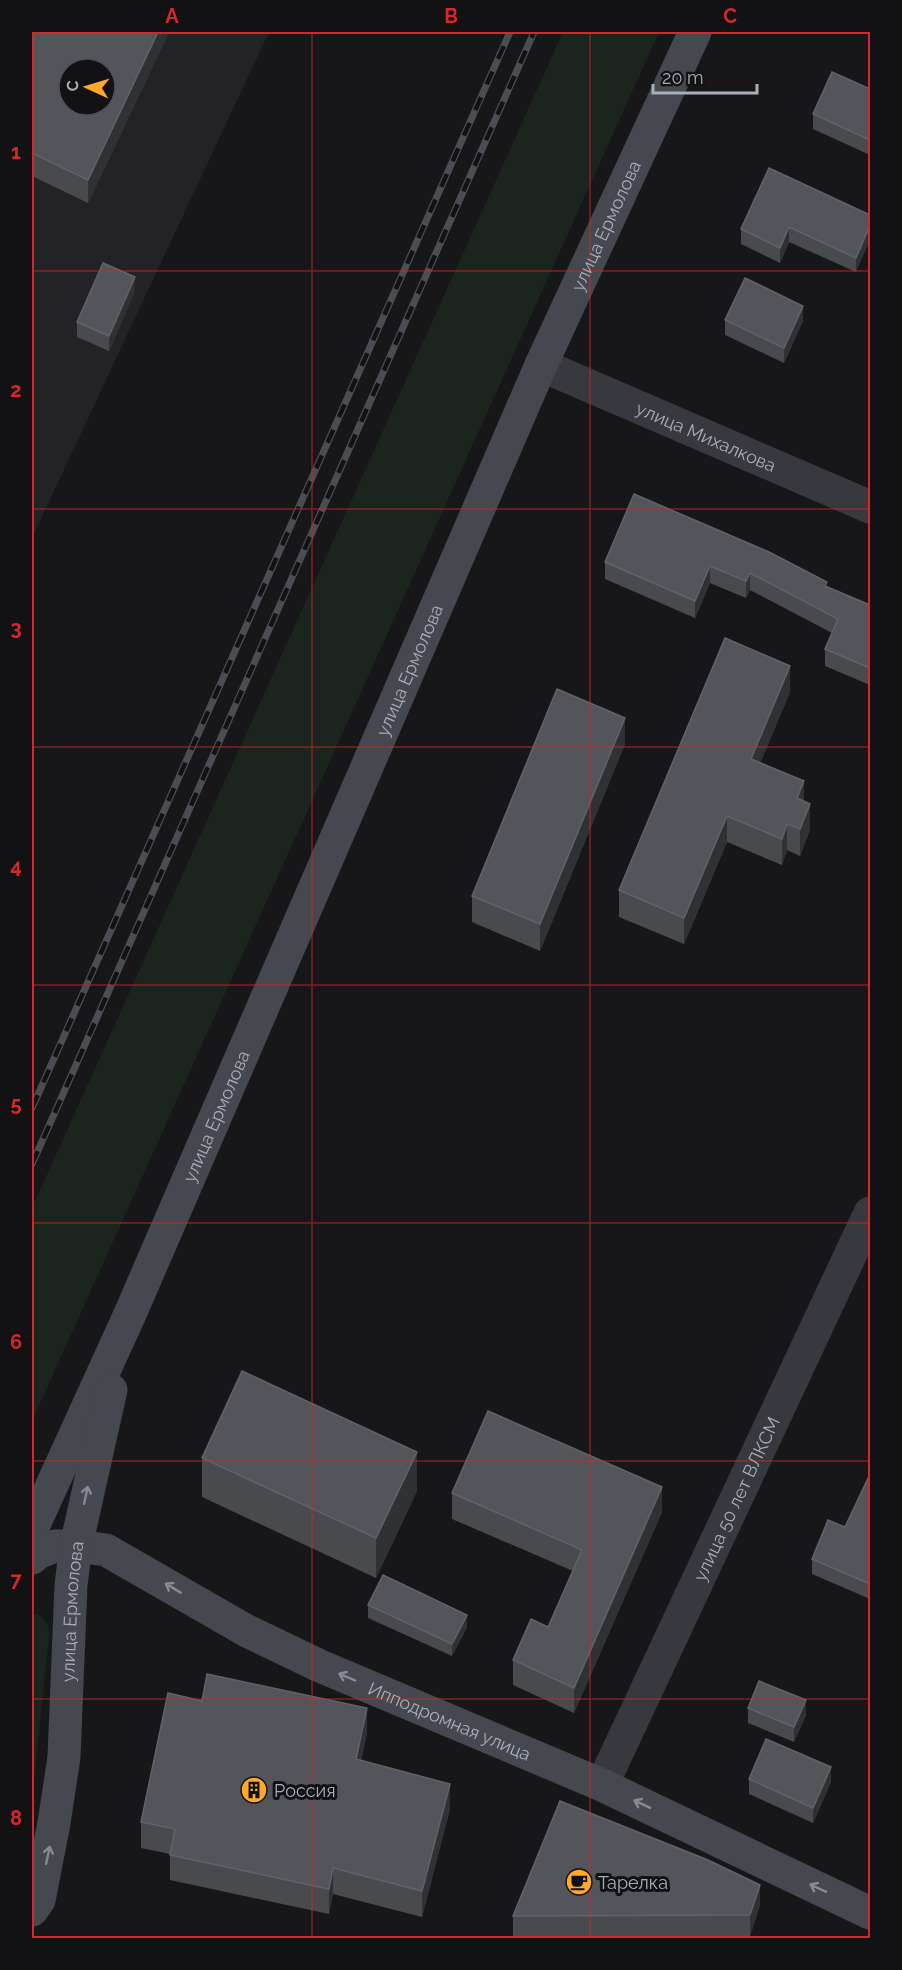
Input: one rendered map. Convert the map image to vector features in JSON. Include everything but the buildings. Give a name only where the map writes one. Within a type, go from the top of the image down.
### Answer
[{"type":"street","name":"улица Ермолова","points":[[32,1529],[130,1314],[541,365],[695,32]]},
{"type":"street","name":"улица Михалкова","points":[[541,365],[870,507]]},
{"type":"street","name":"улица 50 лет ВЛКСМ","points":[[602,1785],[870,1213]]},
{"type":"street","name":"улица Ермолова","points":[[32,1910],[39,1900],[64,1757],[71,1585],[76,1546],[94,1460],[130,1314]]},
{"type":"street","name":"Ипподромная улица","points":[[32,1558],[37,1553],[55,1546],[106,1550],[247,1631],[309,1661],[602,1785],[870,1913]]},
{"type":"shaded area","points":[[32,32],[269,32],[32,538]]},
{"type":"shaded area","points":[[563,32],[659,32],[32,1421],[32,1208]]},
{"type":"shaded area","points":[[37,1614],[47,1624],[49,1637],[32,1798],[32,1615]]},
{"type":"railway","points":[[32,1108],[510,32]]},
{"type":"railway","points":[[32,1164],[534,32]]},
{"type":"place","name":"Россия","points":[[254,1790]]},
{"type":"place","name":"Тарелка","points":[[579,1882]]}]
